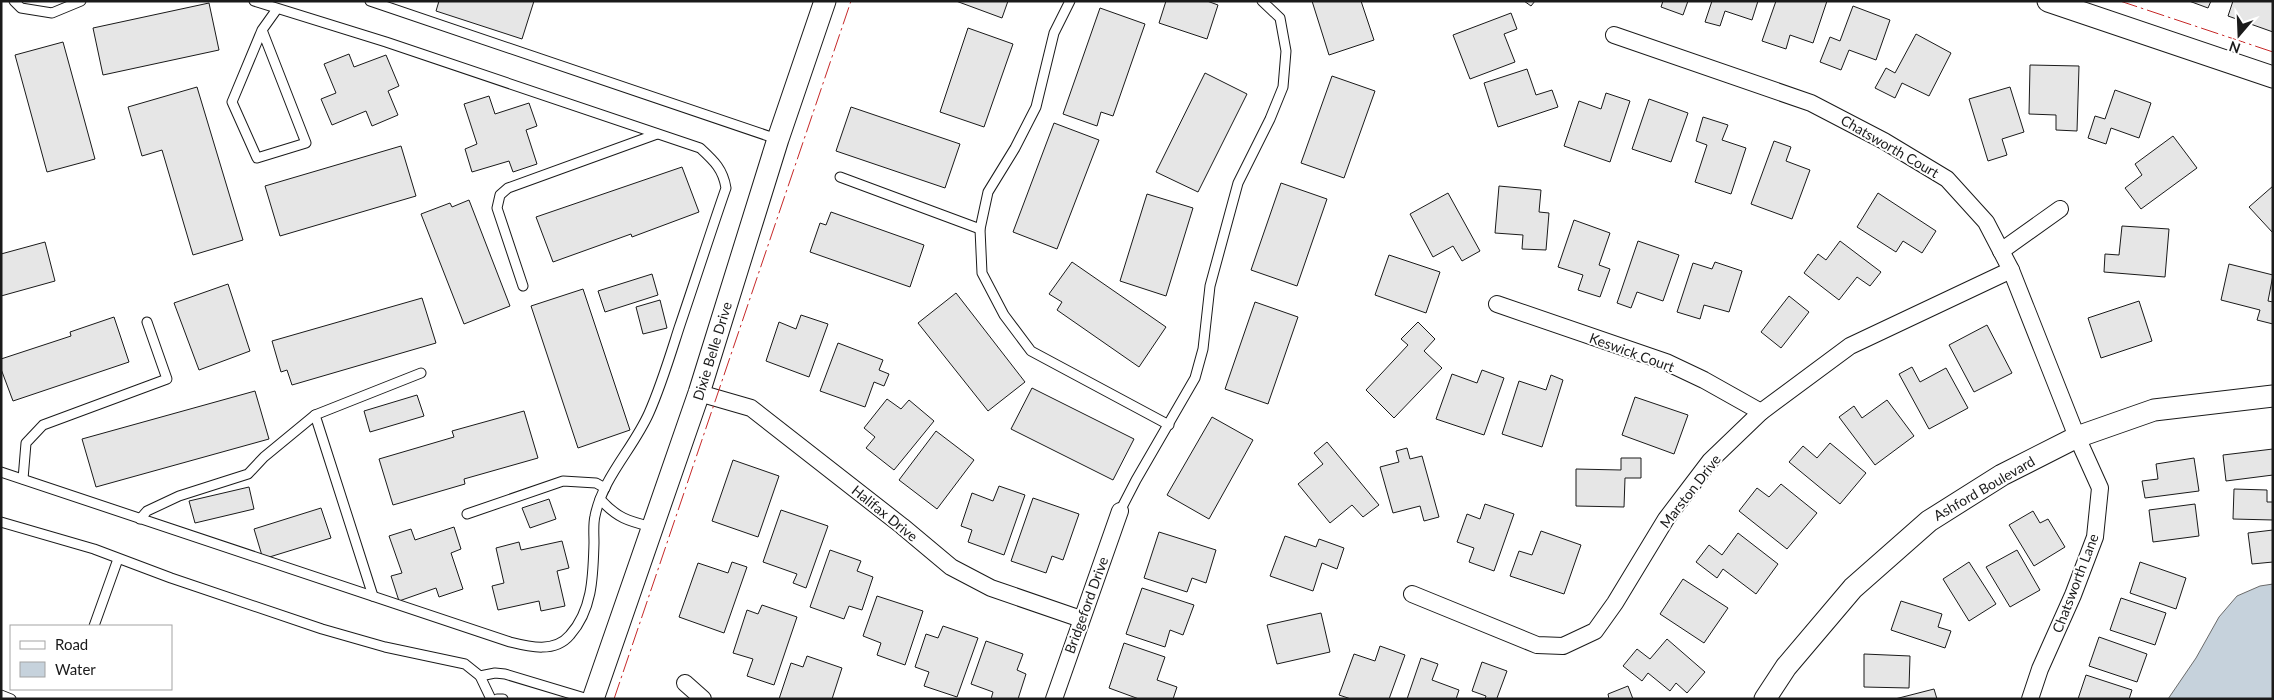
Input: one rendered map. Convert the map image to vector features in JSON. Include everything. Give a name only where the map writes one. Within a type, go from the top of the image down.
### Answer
[{"type":"street","name":"Dixie Belle Drive","points":[[593,699],[699,393],[778,139],[825,1]]},
{"type":"street","points":[[2048,1],[2273,77]]},
{"type":"street","name":"Chatsworth Court","points":[[1614,35],[1811,103],[1884,141],[1947,179],[1986,222],[2011,270],[2076,437]]},
{"type":"street","points":[[2001,251],[2060,209]]},
{"type":"street","name":"Marston Drive","points":[[1412,594],[1537,644],[1563,646],[1596,630],[1672,511],[1710,461],[1761,412],[1850,346],[2011,270]]},
{"type":"street","name":"Keswick Court","points":[[1497,304],[1666,362],[1704,380],[1761,412]]},
{"type":"street","name":"Halifax Drive","points":[[699,393],[752,408],[951,567],[991,588],[1081,619]]},
{"type":"street","name":"Ashford Boulevard","points":[[1765,699],[1786,667],[1853,588],[1929,521],[2002,475],[2076,437],[2154,410],[2273,396]]},
{"type":"street","name":"Chatsworth Lane","points":[[2030,699],[2040,669],[2073,595],[2095,537],[2100,488],[2076,437]]},
{"type":"street","name":"Bridgeford Drive","points":[[1054,699],[1120,511]]},
{"type":"street","points":[[686,683],[703,699]]},
{"type":"lane","points":[[14,1],[21,8],[52,13],[81,1]]},
{"type":"lane","points":[[1,472],[530,647],[551,647],[564,642],[582,618],[589,600],[593,571],[594,518],[600,499],[616,466],[640,430],[658,391],[726,188],[724,176],[719,166],[700,148],[386,42],[254,1]]},
{"type":"lane","points":[[370,1],[778,139]]},
{"type":"lane","points":[[1070,1],[1054,33],[1036,107],[988,192],[980,229],[982,273],[1004,315],[1031,351],[1169,425]]},
{"type":"lane","points":[[1120,511],[1195,378],[1203,349],[1210,286],[1238,183],[1270,119],[1283,87],[1286,51],[1280,18],[1262,1]]},
{"type":"lane","points":[[262,30],[306,143],[257,158],[232,102],[262,30],[277,9]]},
{"type":"lane","points":[[523,286],[498,214],[497,208],[500,195],[508,188],[657,134]]},
{"type":"lane","points":[[840,177],[980,229]]},
{"type":"lane","points":[[23,479],[26,443],[43,425],[167,379],[147,322]]},
{"type":"lane","points":[[140,519],[147,511],[179,496],[248,474],[264,457],[315,416],[421,373]]},
{"type":"lane","points":[[315,416],[373,596]]},
{"type":"lane","points":[[467,514],[563,481],[596,483],[605,488]]},
{"type":"lane","points":[[600,499],[612,512],[622,518],[652,527]]},
{"type":"lane","points":[[1,522],[118,558],[322,629],[385,647],[464,664],[480,676],[491,699]]},
{"type":"lane","points":[[94,625],[118,558]]},
{"type":"lane","points":[[480,676],[495,673],[505,674],[588,699]]},
{"type":"lane","points":[[1,696],[11,699]]},
{"type":"lane","points":[[498,699],[503,699]]},
{"type":"water","points":[[2273,584],[2273,699],[2168,699],[2196,658],[2219,617],[2237,596],[2260,586]]},
{"type":"building","points":[[439,1],[534,1],[522,39],[436,11]]},
{"type":"building","points":[[956,1],[1008,1],[1002,18]]},
{"type":"building","points":[[1166,1],[1207,1],[1218,5],[1207,39],[1159,23]]},
{"type":"building","points":[[1312,1],[1361,1],[1374,40],[1329,55]]},
{"type":"building","points":[[1524,1],[1535,1],[1531,6]]},
{"type":"building","points":[[1663,1],[1688,1],[1683,15],[1661,7]]},
{"type":"building","points":[[1712,1],[1758,1],[1752,20],[1725,11],[1720,26],[1705,22]]},
{"type":"building","points":[[1776,1],[1827,1],[1813,43],[1790,35],[1786,49],[1762,41]]},
{"type":"building","points":[[2189,1],[2211,1],[2208,8]]},
{"type":"building","points":[[2233,1],[2273,1],[2273,32],[2228,16]]},
{"type":"building","points":[[209,3],[219,50],[103,75],[93,28]]},
{"type":"building","points":[[1853,6],[1890,20],[1876,60],[1849,50],[1841,70],[1820,62],[1830,37],[1840,41]]},
{"type":"building","points":[[1100,8],[1145,24],[1113,116],[1101,112],[1097,126],[1063,114]]},
{"type":"building","points":[[1511,13],[1517,29],[1504,34],[1515,62],[1470,79],[1453,35]]},
{"type":"building","points":[[968,28],[1013,44],[984,127],[940,112]]},
{"type":"building","points":[[1916,34],[1951,53],[1929,96],[1902,83],[1895,98],[1875,88],[1886,68],[1895,73]]},
{"type":"building","points":[[63,42],[95,159],[47,172],[15,55]]},
{"type":"building","points":[[349,54],[354,67],[386,55],[399,86],[388,91],[398,115],[372,126],[366,111],[332,125],[321,99],[336,93],[324,64]]},
{"type":"building","points":[[2030,65],[2079,66],[2077,131],[2056,130],[2056,115],[2029,114]]},
{"type":"building","points":[[1527,69],[1536,95],[1552,90],[1558,107],[1498,127],[1484,83]]},
{"type":"building","points":[[1205,73],[1247,94],[1198,192],[1156,172]]},
{"type":"building","points":[[1332,76],[1375,91],[1344,178],[1301,163]]},
{"type":"building","points":[[197,87],[243,240],[193,255],[162,150],[142,156],[128,107]]},
{"type":"building","points":[[2010,87],[2024,132],[2002,139],[2007,155],[1988,161],[1969,99]]},
{"type":"building","points":[[2115,90],[2151,103],[2139,138],[2111,128],[2106,144],[2088,138],[2095,116],[2105,119]]},
{"type":"building","points":[[1606,93],[1630,101],[1610,162],[1564,146],[1579,101],[1601,109]]},
{"type":"building","points":[[489,96],[495,114],[529,103],[537,126],[526,130],[537,164],[513,172],[509,161],[472,172],[465,149],[477,144],[464,104]]},
{"type":"building","points":[[1649,99],[1688,113],[1671,162],[1632,149]]},
{"type":"building","points":[[851,107],[960,144],[945,188],[836,151]]},
{"type":"building","points":[[1703,117],[1728,125],[1722,140],[1746,148],[1731,194],[1695,182],[1707,145],[1696,141]]},
{"type":"building","points":[[1054,123],[1099,140],[1057,249],[1013,232]]},
{"type":"building","points":[[2173,136],[2197,168],[2141,209],[2125,188],[2142,175],[2135,164]]},
{"type":"building","points":[[1774,141],[1791,147],[1786,161],[1810,170],[1792,219],[1751,204]]},
{"type":"building","points":[[401,146],[416,196],[280,236],[265,186]]},
{"type":"building","points":[[682,167],[699,212],[632,237],[631,234],[553,262],[536,217]]},
{"type":"building","points":[[1281,183],[1327,199],[1297,286],[1251,270]]},
{"type":"building","points":[[1499,186],[1541,190],[1539,212],[1549,213],[1546,250],[1522,249],[1523,235],[1495,233]]},
{"type":"building","points":[[2273,186],[2273,233],[2249,207]]},
{"type":"building","points":[[1448,193],[1480,251],[1462,261],[1453,246],[1433,257],[1410,214]]},
{"type":"building","points":[[1878,193],[1936,231],[1922,253],[1903,241],[1896,252],[1857,227]]},
{"type":"building","points":[[1147,194],[1193,208],[1166,296],[1120,281]]},
{"type":"building","points":[[469,200],[510,306],[464,324],[421,214],[450,203],[452,207]]},
{"type":"building","points":[[831,212],[924,245],[910,287],[810,252],[820,223],[826,225]]},
{"type":"building","points":[[1574,220],[1610,233],[1599,265],[1610,269],[1600,297],[1578,290],[1583,275],[1558,267]]},
{"type":"building","points":[[2122,226],[2169,229],[2165,277],[2104,272],[2105,254],[2119,255]]},
{"type":"building","points":[[1638,241],[1679,255],[1663,301],[1637,292],[1631,308],[1617,303]]},
{"type":"building","points":[[1840,241],[1881,272],[1870,286],[1857,277],[1839,300],[1804,273],[1818,254],[1826,260]]},
{"type":"building","points":[[45,242],[55,281],[1,296],[1,254]]},
{"type":"building","points":[[1389,255],[1440,272],[1426,313],[1375,295]]},
{"type":"building","points":[[1072,262],[1166,327],[1139,367],[1057,310],[1062,302],[1049,294]]},
{"type":"building","points":[[1715,262],[1742,271],[1729,312],[1704,305],[1700,319],[1677,312],[1693,263],[1712,269]]},
{"type":"building","points":[[2229,264],[2273,275],[2268,301],[2273,302],[2273,324],[2257,320],[2260,310],[2221,300]]},
{"type":"building","points":[[652,274],[658,295],[605,312],[598,291]]},
{"type":"building","points":[[228,284],[250,351],[199,370],[174,303]]},
{"type":"building","points":[[583,289],[630,430],[578,448],[531,306]]},
{"type":"building","points":[[956,293],[1025,382],[988,411],[918,323]]},
{"type":"building","points":[[1789,296],[1809,312],[1781,348],[1761,332]]},
{"type":"building","points":[[422,298],[436,343],[292,385],[287,370],[281,372],[272,341]]},
{"type":"building","points":[[660,300],[667,328],[643,334],[636,307]]},
{"type":"building","points":[[2139,301],[2152,341],[2101,358],[2088,318]]},
{"type":"building","points":[[1255,302],[1298,317],[1268,404],[1225,389]]},
{"type":"building","points":[[801,315],[828,324],[809,377],[766,361],[779,322],[796,329]]},
{"type":"building","points":[[114,317],[129,362],[13,401],[1,369],[1,359],[71,336],[70,332]]},
{"type":"building","points":[[1418,322],[1435,339],[1424,351],[1442,368],[1394,418],[1366,390],[1408,345],[1401,339]]},
{"type":"building","points":[[1987,325],[2012,373],[1974,392],[1949,345]]},
{"type":"building","points":[[838,343],[883,360],[879,370],[889,374],[884,386],[874,382],[865,407],[820,391]]},
{"type":"building","points":[[1912,367],[1920,382],[1946,368],[1968,408],[1929,429],[1899,374]]},
{"type":"building","points":[[1482,370],[1504,378],[1484,435],[1436,419],[1452,374],[1477,383]]},
{"type":"building","points":[[1551,375],[1563,380],[1542,447],[1502,434],[1519,381],[1546,390]]},
{"type":"building","points":[[1032,388],[1134,439],[1113,480],[1011,429]]},
{"type":"building","points":[[255,391],[269,439],[96,487],[82,439]]},
{"type":"building","points":[[417,395],[424,416],[370,432],[364,411]]},
{"type":"building","points":[[1635,397],[1688,415],[1674,454],[1622,435]]},
{"type":"building","points":[[887,399],[901,409],[909,400],[934,421],[894,470],[866,448],[875,437],[864,428]]},
{"type":"building","points":[[1887,400],[1914,436],[1875,465],[1839,417],[1854,406],[1862,418]]},
{"type":"building","points":[[524,411],[538,458],[464,479],[465,484],[393,505],[379,459],[454,437],[452,431]]},
{"type":"building","points":[[1212,417],[1253,440],[1209,519],[1167,495]]},
{"type":"building","points":[[936,431],[974,460],[937,509],[899,480]]},
{"type":"building","points":[[1327,442],[1379,505],[1363,517],[1352,505],[1330,523],[1298,484],[1323,464],[1314,453]]},
{"type":"building","points":[[1830,443],[1866,473],[1840,504],[1789,462],[1803,446],[1817,458]]},
{"type":"building","points":[[1407,448],[1410,459],[1422,456],[1439,517],[1424,521],[1420,506],[1393,513],[1380,467],[1399,462],[1396,451]]},
{"type":"building","points":[[2273,449],[2273,475],[2226,481],[2223,455]]},
{"type":"building","points":[[1621,458],[1641,458],[1641,478],[1625,478],[1624,507],[1576,506],[1576,469],[1621,470]]},
{"type":"building","points":[[2194,458],[2199,491],[2145,498],[2142,481],[2158,479],[2156,464]]},
{"type":"building","points":[[733,460],[779,476],[758,537],[712,521]]},
{"type":"building","points":[[1781,484],[1817,513],[1787,549],[1739,511],[1757,488],[1769,497]]},
{"type":"building","points":[[999,486],[1025,495],[1004,555],[968,542],[972,530],[961,526],[972,493],[993,501]]},
{"type":"building","points":[[249,487],[254,509],[195,523],[189,501]]},
{"type":"building","points":[[2234,489],[2267,490],[2267,502],[2273,502],[2273,520],[2233,519]]},
{"type":"building","points":[[1033,498],[1079,514],[1063,560],[1052,556],[1046,573],[1011,561]]},
{"type":"building","points":[[549,499],[556,519],[530,528],[522,508]]},
{"type":"building","points":[[1485,504],[1514,514],[1494,571],[1469,562],[1474,548],[1457,542],[1467,514],[1480,519]]},
{"type":"building","points":[[2195,504],[2199,536],[2153,542],[2149,510]]},
{"type":"building","points":[[321,508],[331,538],[263,559],[254,529]]},
{"type":"building","points":[[781,510],[828,526],[806,588],[793,583],[797,574],[763,562]]},
{"type":"building","points":[[2033,511],[2040,523],[2048,519],[2065,547],[2034,566],[2009,525]]},
{"type":"building","points":[[454,527],[461,549],[451,553],[463,589],[439,597],[436,588],[399,601],[391,576],[402,573],[389,536],[411,529],[415,540]]},
{"type":"building","points":[[2273,530],[2273,562],[2252,564],[2248,533]]},
{"type":"building","points":[[1541,531],[1581,545],[1564,594],[1510,576],[1519,551],[1532,555]]},
{"type":"building","points":[[1159,532],[1216,550],[1206,583],[1192,578],[1187,592],[1144,578]]},
{"type":"building","points":[[1738,533],[1778,564],[1756,594],[1723,569],[1717,578],[1696,562],[1709,545],[1722,555]]},
{"type":"building","points":[[1285,536],[1316,547],[1319,539],[1344,548],[1337,569],[1322,563],[1313,591],[1270,576]]},
{"type":"building","points":[[562,541],[569,568],[557,571],[565,606],[541,611],[539,601],[498,610],[492,586],[504,583],[496,548],[519,542],[521,550]]},
{"type":"building","points":[[830,550],[861,561],[857,571],[873,577],[862,610],[849,606],[844,619],[810,607]]},
{"type":"building","points":[[2017,550],[2040,590],[2010,607],[1986,567]]},
{"type":"building","points":[[732,562],[747,567],[724,633],[679,617],[698,563],[728,573]]},
{"type":"building","points":[[1969,562],[1996,604],[1969,621],[1943,579]]},
{"type":"building","points":[[2140,562],[2186,578],[2176,609],[2130,593]]},
{"type":"building","points":[[1683,579],[1728,608],[1704,643],[1660,614]]},
{"type":"building","points":[[1142,588],[1194,605],[1183,635],[1170,630],[1165,647],[1126,634]]},
{"type":"building","points":[[877,596],[923,611],[905,665],[877,655],[881,643],[863,636]]},
{"type":"building","points":[[2121,598],[2166,613],[2155,645],[2110,630]]},
{"type":"building","points":[[1901,601],[1942,614],[1938,627],[1951,631],[1945,648],[1891,630]]},
{"type":"building","points":[[762,605],[797,617],[774,685],[747,676],[753,659],[733,653],[747,610],[758,614]]},
{"type":"building","points":[[1321,613],[1330,652],[1277,664],[1267,625]]},
{"type":"building","points":[[943,626],[978,638],[957,697],[924,686],[929,672],[915,667],[926,634],[938,638]]},
{"type":"building","points":[[2099,637],[2147,654],[2137,682],[2089,666]]},
{"type":"building","points":[[1667,639],[1705,672],[1687,693],[1676,683],[1670,691],[1648,673],[1642,681],[1623,666],[1637,649],[1650,659]]},
{"type":"building","points":[[986,641],[1023,654],[1017,670],[1026,674],[1018,699],[991,699],[993,692],[971,684]]},
{"type":"building","points":[[1124,643],[1165,657],[1157,680],[1177,687],[1173,699],[1139,699],[1109,688]]},
{"type":"building","points":[[1380,646],[1405,655],[1389,699],[1351,699],[1339,695],[1354,654],[1375,661]]},
{"type":"building","points":[[1864,654],[1910,656],[1909,688],[1864,687]]},
{"type":"building","points":[[807,656],[842,668],[832,699],[779,699],[791,663],[803,667]]},
{"type":"building","points":[[1421,658],[1438,664],[1432,680],[1459,690],[1456,699],[1407,699]]},
{"type":"building","points":[[1482,662],[1507,671],[1497,698],[1499,699],[1485,699],[1486,696],[1472,691]]},
{"type":"building","points":[[2086,675],[2132,690],[2129,699],[2078,699]]},
{"type":"building","points":[[1628,686],[1633,699],[1609,699],[1608,694]]},
{"type":"building","points":[[1934,689],[1937,699],[1895,699]]},
{"type":"power","points":[[614,699],[851,1]]},
{"type":"power","points":[[2120,1],[2273,52]]}]
